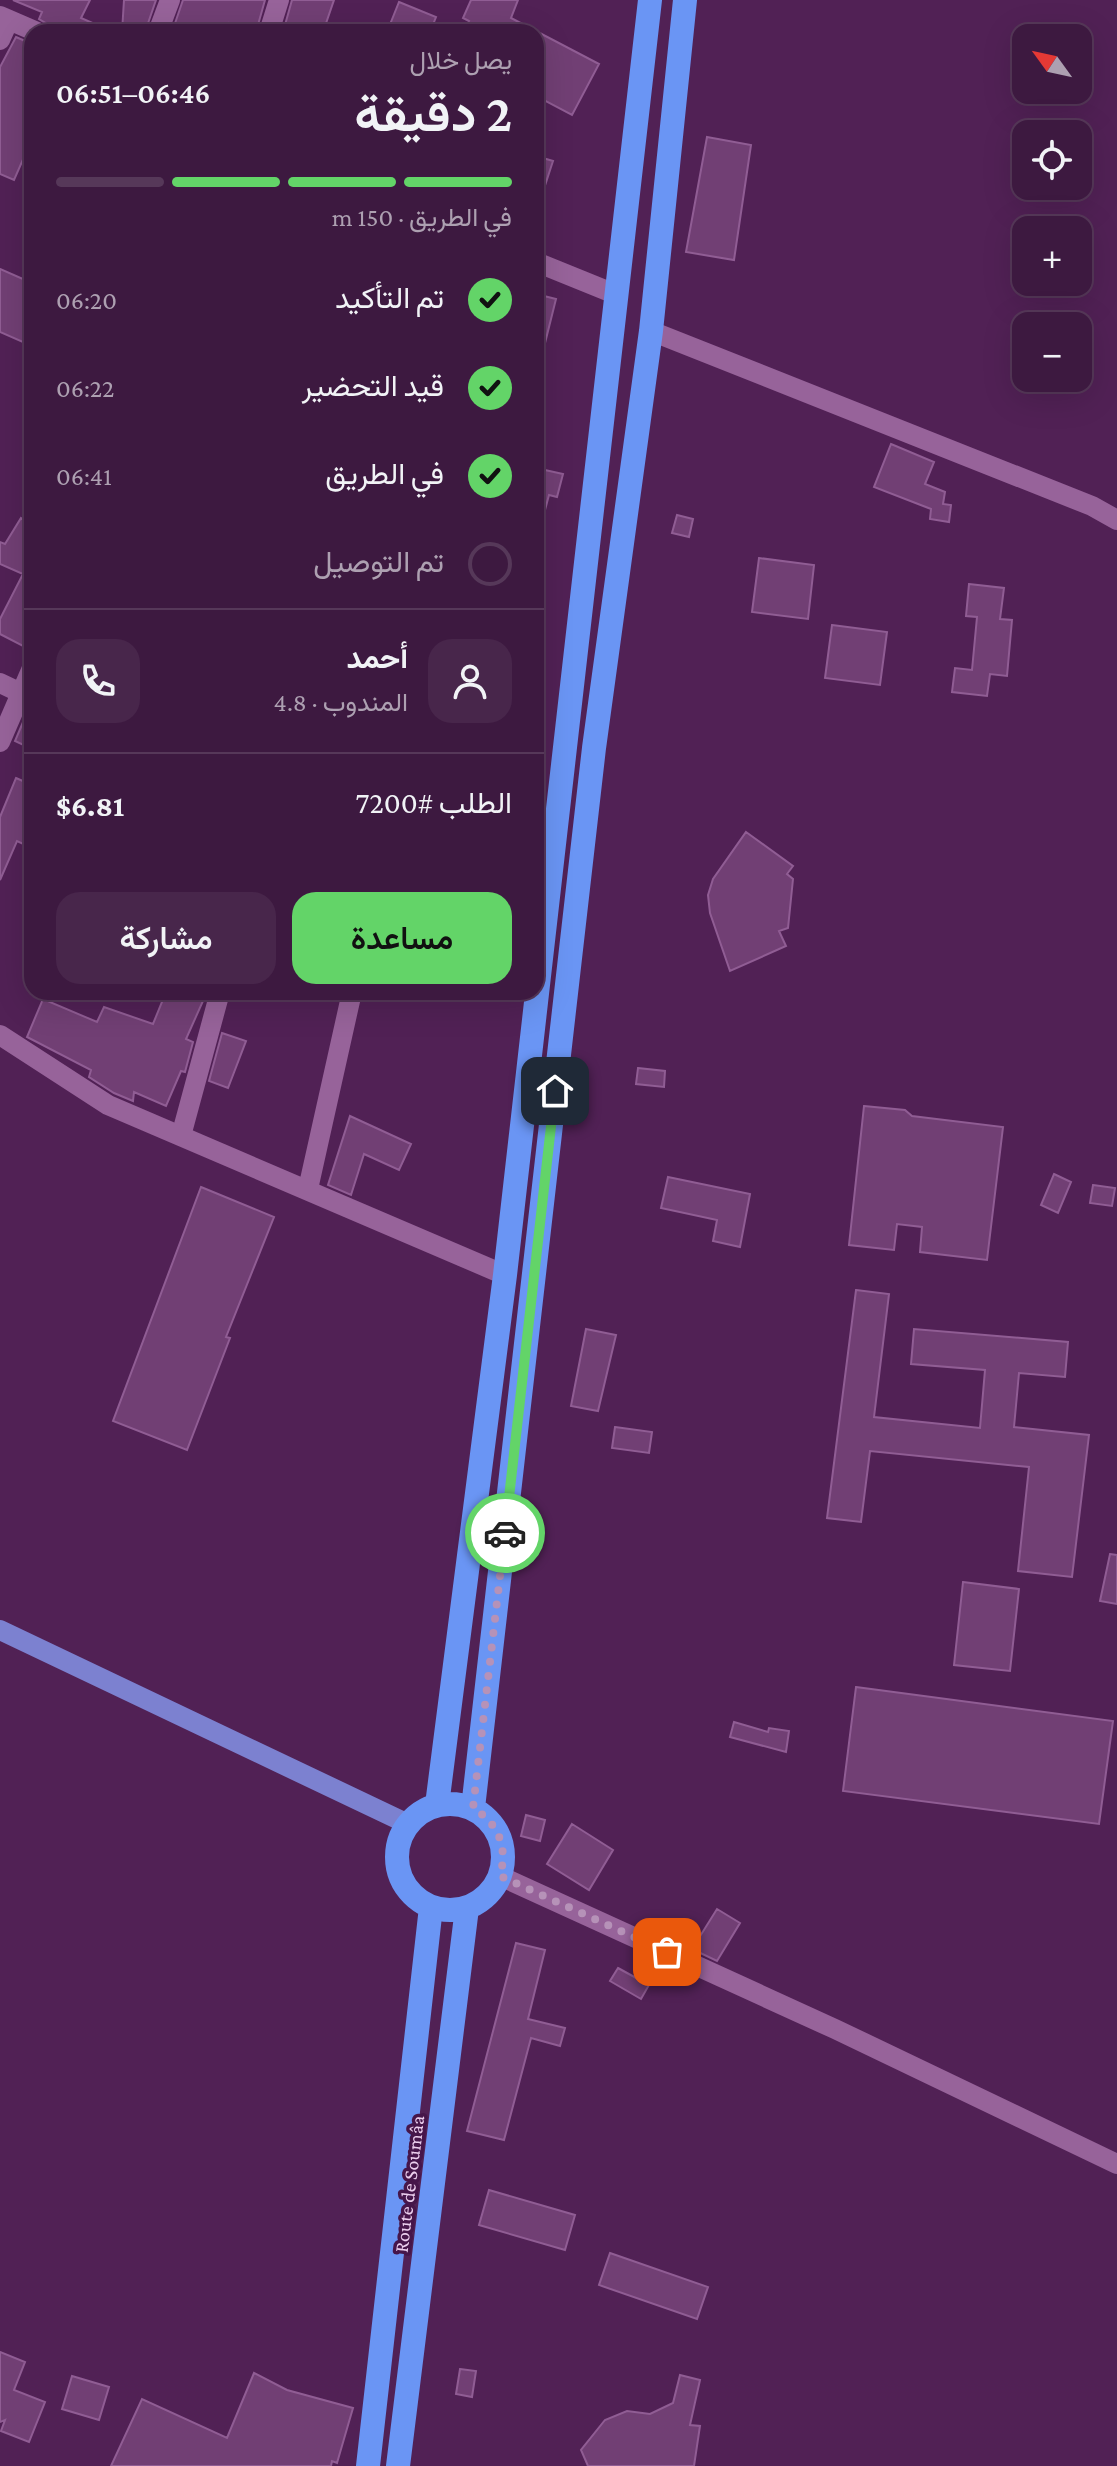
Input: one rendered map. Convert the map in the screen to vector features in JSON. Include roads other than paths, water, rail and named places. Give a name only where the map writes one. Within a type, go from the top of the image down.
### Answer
[{"type":"highway","points":[[544,927],[650,0]]},
{"type":"highway","points":[[473,1808],[594,748],[651,331],[685,0]]},
{"type":"highway","points":[[437,1805],[505,1275],[536,1000]]},
{"type":"highway","points":[[462,1804],[473,1808],[498,1831],[504,1853],[500,1876],[487,1896],[467,1908],[448,1911],[431,1907],[410,1893],[398,1871],[398,1847],[408,1824],[416,1815],[437,1805],[462,1804]]},
{"type":"highway","points":[[368,2466],[431,1907]]},
{"type":"highway","name":"Route de Soumâa","points":[[398,2466],[467,1908]]},
{"type":"main road","points":[[0,1630],[408,1824]]},
{"type":"street","points":[[161,24],[170,0]]},
{"type":"street","points":[[272,24],[279,0]]},
{"type":"street","points":[[0,40],[5,18],[24,26]]},
{"type":"street","points":[[544,265],[615,294]]},
{"type":"street","points":[[651,331],[1092,506],[1117,520]]},
{"type":"street","points":[[0,683],[21,693]]},
{"type":"street","points":[[0,742],[24,686]]},
{"type":"street","points":[[181,1136],[218,1000]]},
{"type":"street","points":[[308,1189],[350,1000]]},
{"type":"street","points":[[0,1035],[108,1105],[505,1275]]},
{"type":"street","points":[[500,1876],[835,2029],[1117,2164]]}]
